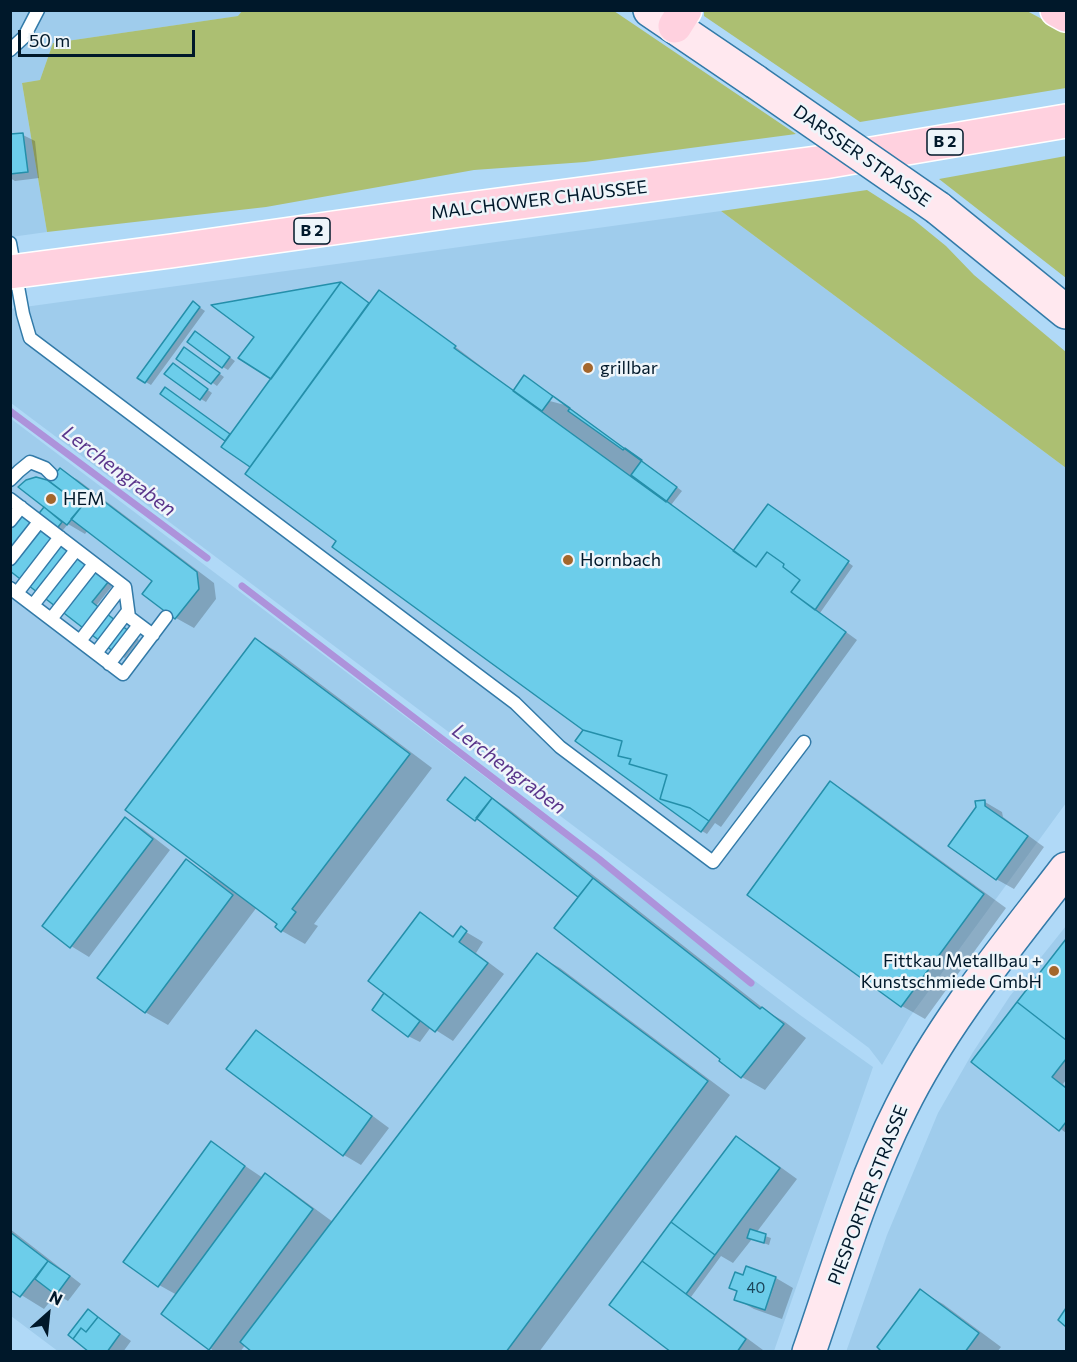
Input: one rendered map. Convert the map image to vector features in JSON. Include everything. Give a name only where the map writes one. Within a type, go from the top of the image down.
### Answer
[{"type":"main road","points":[[1057,10],[1066,15]]},
{"type":"main road","name":"MALCHOWER CHAUSSEE","points":[[12,262],[171,251],[453,210],[824,162],[1066,121]]},
{"type":"street","name":"DARSSER STRASSE","points":[[670,16],[756,82],[938,208],[1066,312]]},
{"type":"street","name":"PIESPORTER STRASSE","points":[[809,1352],[861,1204],[905,1100],[941,1036],[976,985],[1066,869]]},
{"type":"lane","points":[[10,50],[24,37],[38,10]]},
{"type":"lane","points":[[12,262],[30,338],[514,703],[560,747],[713,862],[804,742]]},
{"type":"lane","points":[[10,480],[30,462],[45,468],[51,474]]},
{"type":"lane","points":[[10,521],[16,503],[125,587],[129,616],[153,635]]},
{"type":"lane","points":[[10,559],[39,522]]},
{"type":"lane","points":[[60,537],[14,590],[109,664],[123,674],[166,617]]},
{"type":"lane","points":[[33,605],[76,550]]},
{"type":"lane","points":[[51,619],[94,564]]},
{"type":"lane","points":[[80,641],[122,586]]},
{"type":"lane","points":[[96,653],[128,611]]},
{"type":"lane","points":[[109,664],[139,625]]},
{"type":"shaded area","points":[[10,11],[242,11],[239,16],[53,43],[40,80],[22,83],[47,232],[11,237]]},
{"type":"shaded area","points":[[721,211],[1066,468],[1066,803],[909,1018],[882,1065],[869,1048],[11,403],[10,309]]},
{"type":"shaded area","points":[[10,418],[800,1015],[873,1067],[774,1351],[59,1352],[11,1316]]},
{"type":"shaded area","points":[[1066,926],[1066,1351],[846,1352],[887,1235],[938,1113],[973,1052],[1010,996]]},
{"type":"green space","points":[[704,10],[1027,11],[1066,32],[1066,88],[860,122],[704,16]]},
{"type":"green space","points":[[242,11],[614,11],[796,134],[585,162],[474,170],[266,207],[47,232],[22,83],[40,80],[53,43],[238,16]]},
{"type":"green space","points":[[1066,156],[1066,278],[939,179]]},
{"type":"green space","points":[[867,190],[914,220],[946,246],[974,275],[1066,352],[1066,468],[721,211]]},
{"type":"building","points":[[23,133],[28,172],[10,174],[10,134]]},
{"type":"building","points":[[341,282],[271,379],[238,358],[254,337],[211,305]]},
{"type":"building","points":[[341,282],[369,303],[250,467],[221,447]]},
{"type":"building","points":[[379,290],[456,346],[454,348],[542,411],[553,396],[570,408],[568,411],[623,450],[625,448],[642,460],[631,475],[756,567],[767,552],[784,564],[783,567],[800,580],[791,592],[846,632],[709,821],[690,808],[660,799],[667,775],[629,764],[631,759],[618,756],[622,741],[583,730],[332,547],[336,541],[245,474]]},
{"type":"building","points":[[193,301],[200,307],[145,383],[137,378]]},
{"type":"building","points":[[195,331],[230,357],[222,368],[187,342]]},
{"type":"building","points":[[184,347],[220,373],[211,384],[176,359]]},
{"type":"building","points":[[173,363],[208,389],[200,400],[164,374]]},
{"type":"building","points":[[524,375],[677,487],[666,502],[513,391]]},
{"type":"building","points":[[165,387],[230,434],[225,441],[160,394]]},
{"type":"building","points":[[60,468],[197,572],[199,589],[175,619],[142,594],[152,581],[71,519],[82,506],[49,481]]},
{"type":"building","points":[[36,477],[47,480],[82,506],[67,525],[18,487],[26,480]]},
{"type":"building","points":[[10,503],[109,581],[92,602],[135,636],[119,656],[10,571]]},
{"type":"building","points":[[768,504],[849,561],[815,610],[791,592],[800,580],[783,567],[784,564],[767,552],[756,567],[733,551]]},
{"type":"building","points":[[44,507],[62,522],[51,536],[33,521]]},
{"type":"building","points":[[255,638],[410,754],[292,909],[296,912],[281,932],[275,927],[277,924],[125,810]]},
{"type":"building","points":[[583,730],[622,741],[618,756],[631,759],[629,764],[667,775],[660,799],[690,808],[709,821],[701,832],[575,741]]},
{"type":"building","points":[[465,777],[492,798],[475,821],[447,800]]},
{"type":"building","points":[[830,781],[984,894],[901,1007],[747,895]]},
{"type":"building","points":[[492,798],[593,878],[578,897],[476,818]]},
{"type":"building","points":[[985,800],[985,806],[1028,836],[996,880],[948,846],[976,807],[975,801]]},
{"type":"building","points":[[125,817],[153,839],[70,948],[42,926]]},
{"type":"building","points":[[186,859],[233,895],[145,1013],[97,978]]},
{"type":"building","points":[[593,878],[760,1009],[762,1007],[784,1024],[741,1078],[554,928]]},
{"type":"building","points":[[420,912],[453,937],[461,926],[467,931],[459,942],[488,963],[435,1032],[368,981]]},
{"type":"building","name":"Fittkau Metallbau + Kunstschmiede GmbH","points":[[1066,939],[1066,1040],[1017,1002]]},
{"type":"building","points":[[537,953],[708,1081],[506,1352],[252,1352],[240,1342]]},
{"type":"building","points":[[384,993],[420,1021],[408,1037],[372,1010]]},
{"type":"building","points":[[1017,1002],[1066,1040],[1066,1059],[1052,1077],[1066,1088],[1066,1122],[1059,1131],[971,1062]]},
{"type":"building","points":[[256,1030],[372,1116],[343,1156],[226,1069]]},
{"type":"building","points":[[736,1136],[780,1168],[715,1255],[671,1222]]},
{"type":"building","points":[[211,1141],[245,1166],[158,1287],[123,1262]]},
{"type":"building","points":[[265,1173],[313,1209],[209,1350],[161,1314]]},
{"type":"building","points":[[671,1222],[715,1255],[686,1294],[642,1261]]},
{"type":"building","points":[[750,1229],[766,1234],[764,1243],[747,1238]]},
{"type":"building","points":[[10,1232],[48,1261],[20,1297],[10,1290]]},
{"type":"building","points":[[48,1261],[70,1276],[56,1295],[35,1279]]},
{"type":"building","points":[[642,1261],[746,1339],[737,1352],[671,1352],[609,1305]]},
{"type":"building","points":[[746,1266],[776,1277],[765,1310],[734,1300],[737,1291],[729,1288],[735,1272],[743,1275]]},
{"type":"building","points":[[920,1289],[979,1333],[965,1352],[882,1352],[877,1347]]},
{"type":"building","points":[[1066,1308],[1066,1327],[1058,1320]]},
{"type":"building","points":[[88,1309],[98,1317],[86,1332],[81,1328],[73,1339],[68,1335]]},
{"type":"building","points":[[98,1317],[120,1334],[107,1352],[89,1352],[73,1339],[81,1328],[86,1332]]},
{"type":"waterway","name":"Lerchengraben","points":[[10,411],[207,558]]},
{"type":"waterway","name":"Lerchengraben","points":[[242,586],[599,859],[751,983]]},
{"type":"place","name":"grillbar","points":[[588,368]]},
{"type":"place","name":"HEM","points":[[51,499]]},
{"type":"place","name":"Hornbach","points":[[568,560]]},
{"type":"place","name":"Fittkau Metallbau + Kunstschmiede GmbH","points":[[1054,971]]}]
